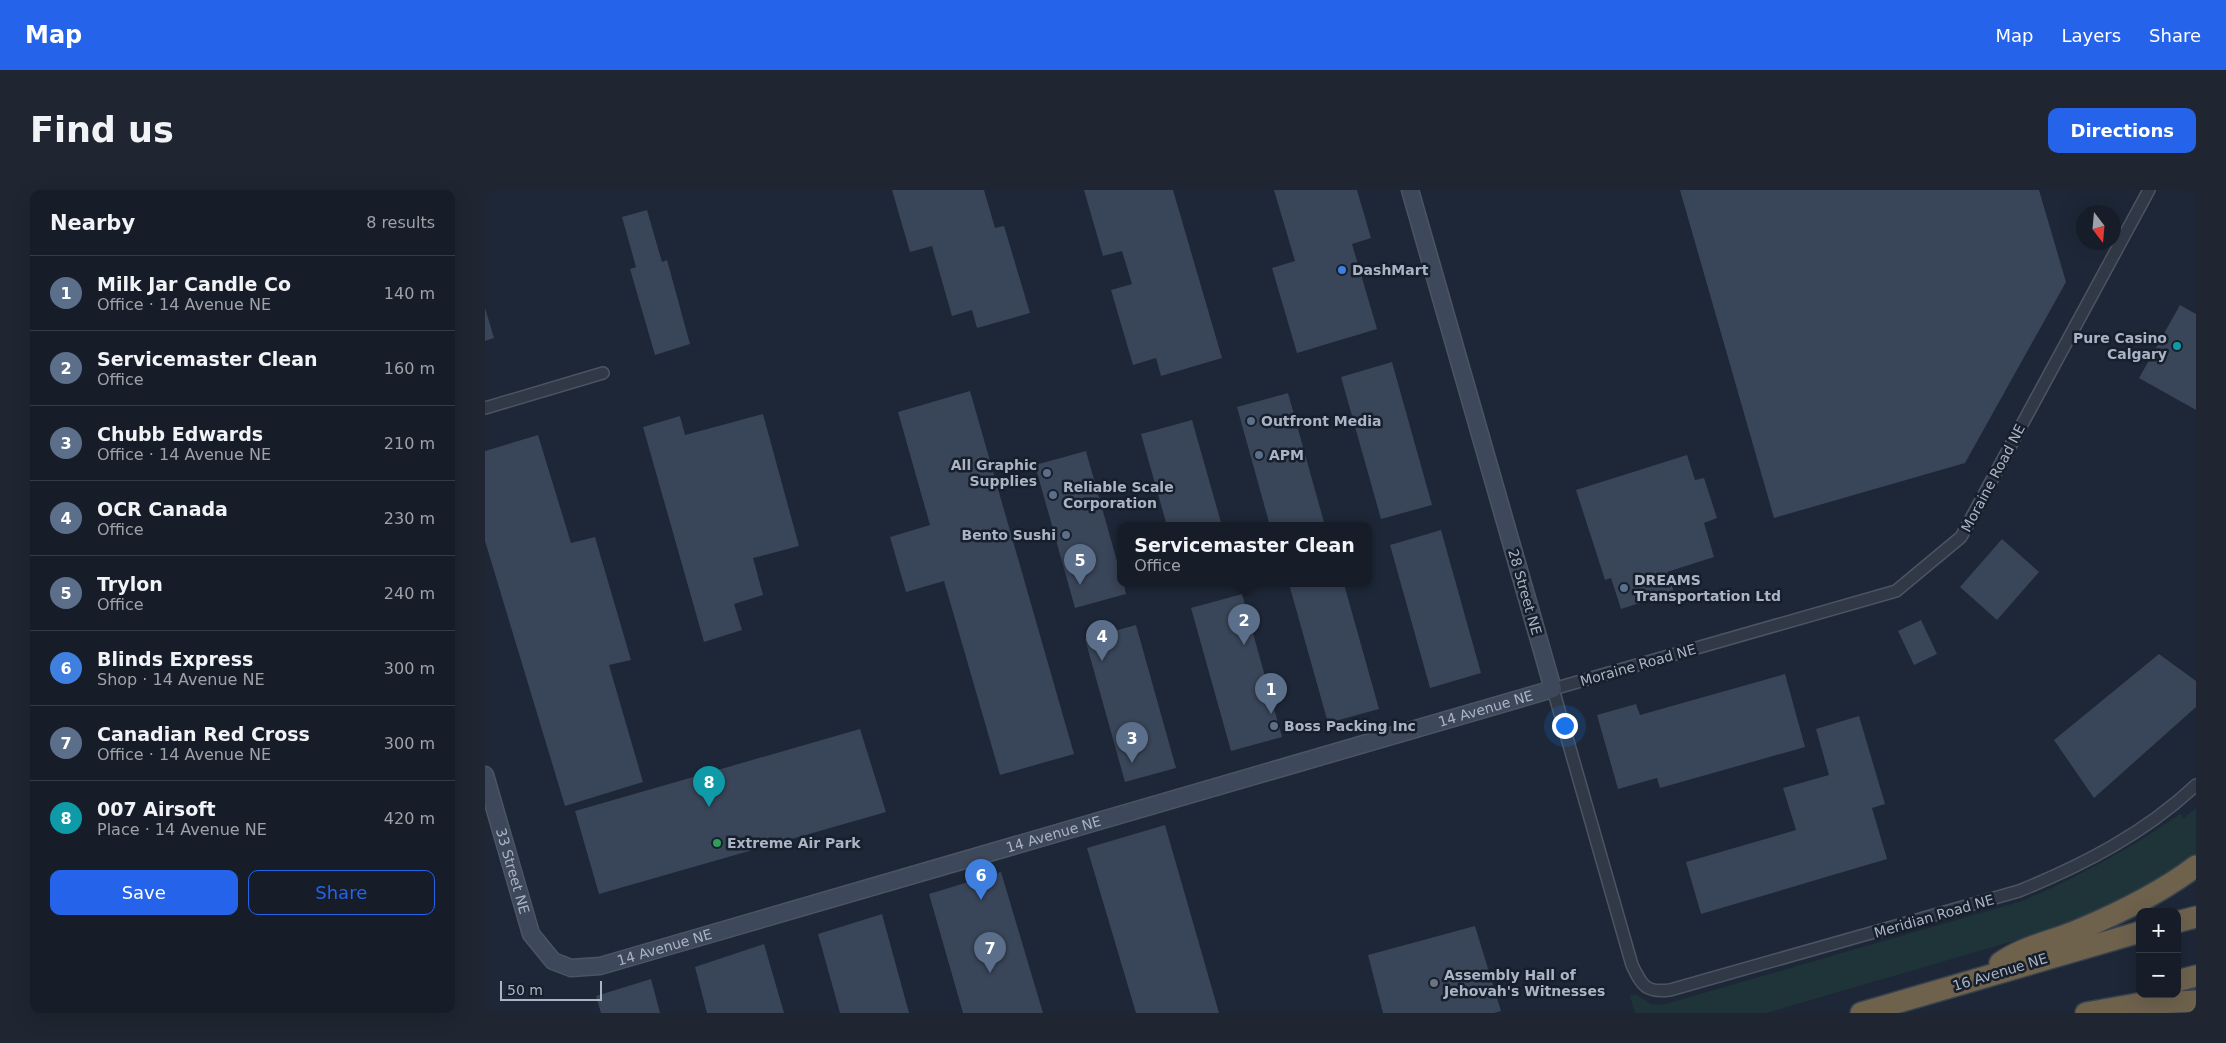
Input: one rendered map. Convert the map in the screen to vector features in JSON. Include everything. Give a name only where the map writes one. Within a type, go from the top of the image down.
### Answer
[{"type":"highway","points":[[1974,981],[2009,957],[2126,909],[2168,885],[2196,866]]},
{"type":"highway","points":[[2181,921],[2196,916]]},
{"type":"highway","name":"16 Avenue NE","points":[[1861,1013],[2136,933]]},
{"type":"highway","points":[[2181,980],[2196,976]]},
{"type":"highway","points":[[2068,1013],[2136,993]]},
{"type":"highway","points":[[2086,1013],[2137,1004],[2196,1001]]},
{"type":"street","name":"28 Street NE","points":[[1410,190],[1632,965],[1639,980],[1648,989]]},
{"type":"street","name":"Moraine Road NE","points":[[1553,689],[1896,591],[1961,537],[2149,190]]},
{"type":"street","points":[[485,408],[603,373]]},
{"type":"street","name":"14 Avenue NE","points":[[553,962],[571,968],[600,966],[1553,689]]},
{"type":"street","name":"33 Street NE","points":[[485,776],[531,934],[553,962]]},
{"type":"street","name":"Meridian Road NE","points":[[1648,989],[1657,992],[1670,990],[2019,891],[2057,876],[2102,853],[2144,828],[2178,802],[2196,785]]},
{"type":"green space","points":[[2196,808],[2196,855],[2186,863],[2118,903],[2017,940],[1766,1013],[1635,1013],[1630,996],[1635,994],[1651,1004],[1662,1005],[2022,901],[2103,862],[2180,814],[2184,818]]},
{"type":"building","points":[[892,190],[984,190],[995,228],[1004,226],[1030,313],[977,328],[972,310],[952,316],[932,246],[910,252]]},
{"type":"building","points":[[1084,190],[1173,190],[1222,358],[1161,376],[1156,358],[1133,365],[1111,290],[1132,284],[1122,251],[1103,256]]},
{"type":"building","points":[[1274,190],[1357,190],[1371,238],[1352,244],[1377,329],[1297,353],[1272,268],[1295,261]]},
{"type":"building","points":[[1680,190],[2039,190],[2066,282],[1965,463],[1774,518]]},
{"type":"building","points":[[647,210],[662,262],[667,260],[690,344],[655,355],[630,269],[636,267],[622,217]]},
{"type":"building","name":"Pure Casino Calgary","points":[[2180,305],[2196,314],[2196,410],[2139,378]]},
{"type":"building","points":[[485,308],[494,338],[485,341]]},
{"type":"building","points":[[1392,362],[1432,505],[1381,519],[1341,377]]},
{"type":"building","points":[[970,391],[1074,754],[1000,775],[944,581],[906,592],[890,537],[930,525],[898,412]]},
{"type":"building","points":[[1288,393],[1324,522],[1269,522],[1237,407]]},
{"type":"building","points":[[763,414],[799,546],[753,558],[763,595],[734,604],[742,630],[704,642],[643,427],[680,416],[685,435]]},
{"type":"building","points":[[1192,420],[1221,522],[1166,522],[1141,434]]},
{"type":"building","points":[[538,435],[571,543],[595,537],[631,660],[609,665],[643,782],[565,806],[485,541],[485,451]]},
{"type":"building","points":[[1086,451],[1117,561],[1117,587],[1125,587],[1126,594],[1075,608],[1035,465]]},
{"type":"building","points":[[1687,455],[1695,480],[1704,478],[1717,518],[1704,523],[1714,557],[1667,572],[1674,592],[1621,609],[1611,578],[1605,580],[1576,490]]},
{"type":"building","points":[[1441,530],[1481,673],[1430,688],[1390,545]]},
{"type":"building","points":[[2002,539],[2039,572],[1997,620],[1960,587]]},
{"type":"building","points":[[1290,587],[1345,587],[1379,709],[1328,723]]},
{"type":"building","points":[[1242,594],[1282,737],[1231,751],[1191,608]]},
{"type":"building","points":[[1921,620],[1937,654],[1914,665],[1898,631]]},
{"type":"building","points":[[1136,625],[1176,768],[1125,782],[1085,639]]},
{"type":"building","points":[[2159,654],[2196,681],[2196,707],[2094,798],[2054,740]]},
{"type":"building","points":[[1785,674],[1805,747],[1660,788],[1657,778],[1618,789],[1597,715],[1636,704],[1640,715]]},
{"type":"building","points":[[1859,716],[1885,804],[1872,808],[1887,859],[1701,914],[1686,862],[1796,830],[1783,788],[1829,775],[1816,729]]},
{"type":"building","points":[[860,729],[886,812],[599,894],[575,811]]},
{"type":"building","points":[[1165,825],[1219,1013],[1136,1013],[1087,848]]},
{"type":"building","points":[[1001,872],[1043,1013],[963,1013],[929,894]]},
{"type":"building","points":[[882,914],[909,1013],[840,1013],[818,934]]},
{"type":"building","name":"Assembly Hall of Jehovah's Witnesses","points":[[1475,926],[1501,1011],[1494,1013],[1383,1013],[1368,955]]},
{"type":"building","points":[[764,944],[784,1013],[707,1013],[695,967]]},
{"type":"building","points":[[651,979],[660,1013],[601,1013],[596,996]]},
{"type":"place","name":"DashMart","points":[[1342,270]]},
{"type":"place","name":"Pure Casino Calgary","points":[[2177,346]]},
{"type":"place","name":"Outfront Media","points":[[1251,421]]},
{"type":"place","name":"APM","points":[[1259,455]]},
{"type":"place","name":"All Graphic Supplies","points":[[1047,473]]},
{"type":"place","name":"Reliable Scale Corporation","points":[[1053,495]]},
{"type":"place","name":"Bento Sushi","points":[[1066,535]]},
{"type":"place","name":"Trylon","points":[[1080,585]]},
{"type":"place","name":"DREAMS Transportation Ltd","points":[[1624,588]]},
{"type":"place","name":"Servicemaster Clean","points":[[1244,645]]},
{"type":"place","name":"OCR Canada","points":[[1102,661]]},
{"type":"place","name":"Milk Jar Candle Co","points":[[1271,714]]},
{"type":"place","name":"Boss Packing Inc","points":[[1274,726]]},
{"type":"place","name":"Chubb Edwards","points":[[1132,763]]},
{"type":"place","name":"007 Airsoft","points":[[709,807]]},
{"type":"place","name":"Extreme Air Park","points":[[717,843]]},
{"type":"place","name":"Blinds Express","points":[[981,900]]},
{"type":"place","name":"Canadian Red Cross","points":[[990,973]]},
{"type":"place","name":"Assembly Hall of Jehovah's Witnesses","points":[[1434,983]]}]
